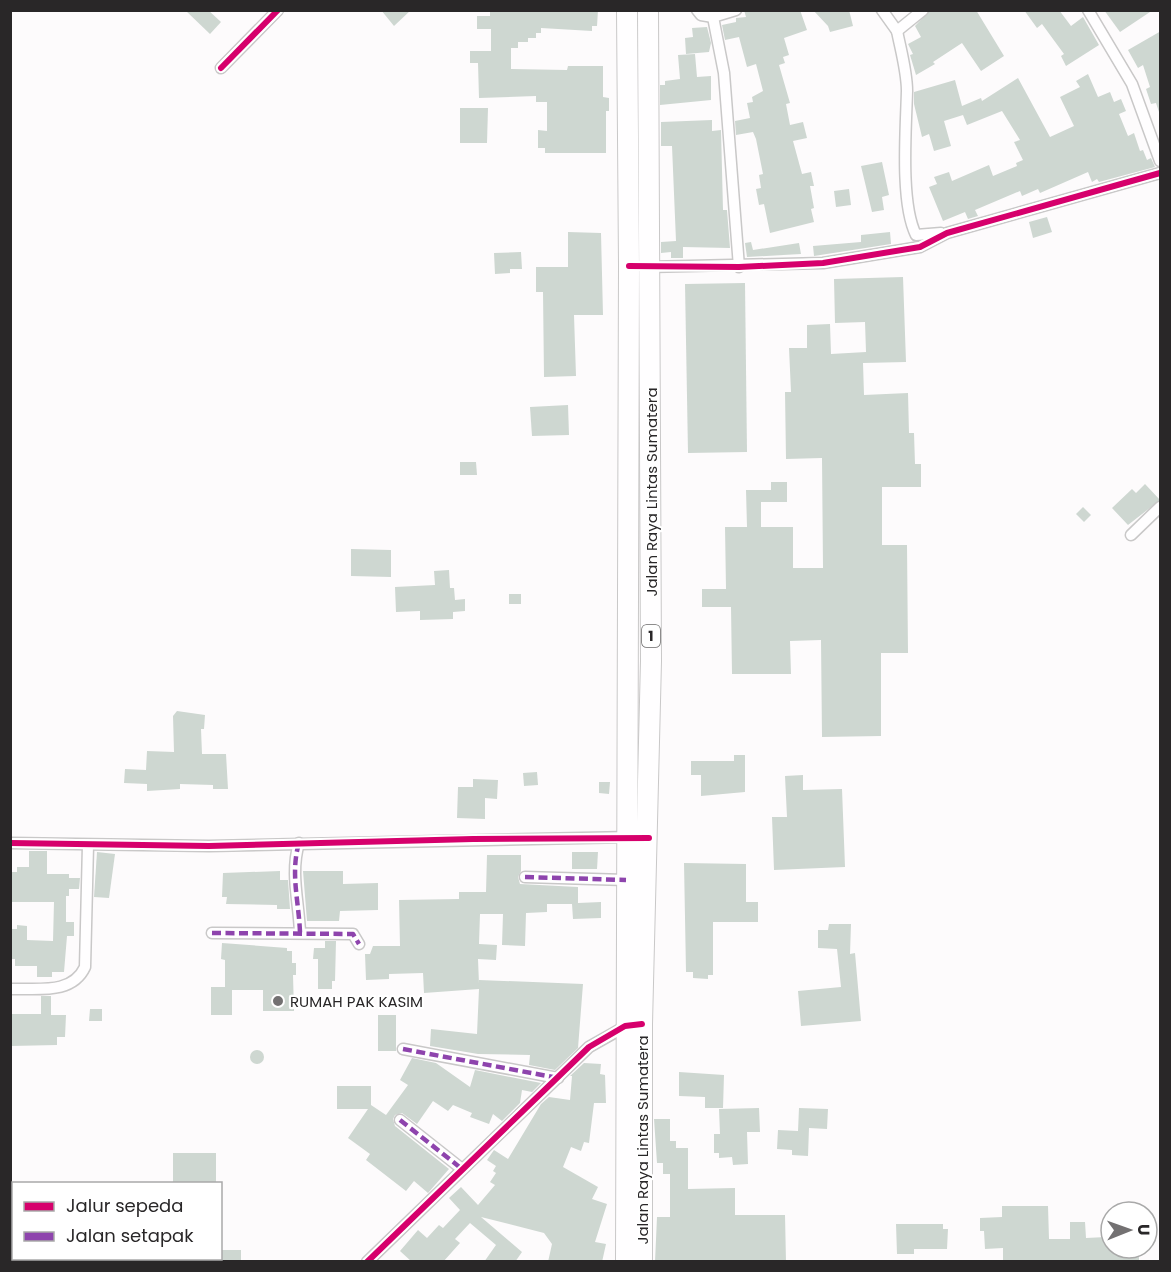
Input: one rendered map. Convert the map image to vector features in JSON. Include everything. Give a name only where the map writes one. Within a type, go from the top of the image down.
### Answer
[{"type":"highway","name":"Jalan Raya Lintas Sumatera","points":[[627,10],[629,266],[626,880],[634,1025],[642,1262]]},
{"type":"highway","name":"Jalan Raya Lintas Sumatera","points":[[626,1262],[634,1025],[649,838],[651,267],[648,10]]},
{"type":"street","points":[[221,68],[278,10]]},
{"type":"street","points":[[697,10],[701,15],[713,17],[736,10]]},
{"type":"street","points":[[882,10],[897,31],[907,89],[906,192],[911,224],[916,235],[946,233],[1161,173]]},
{"type":"street","points":[[897,31],[923,10]]},
{"type":"street","points":[[1088,10],[1132,84],[1161,161]]},
{"type":"street","points":[[713,17],[724,72],[739,267]]},
{"type":"street","points":[[629,266],[739,267],[824,263],[871,257],[920,247],[946,233]]},
{"type":"street","points":[[1131,534],[1161,507]]},
{"type":"street","points":[[10,843],[209,846],[649,838]]},
{"type":"street","points":[[299,843],[294,859],[294,875],[299,896],[300,933]]},
{"type":"street","points":[[10,989],[68,986],[80,979],[86,967],[88,845]]},
{"type":"street","points":[[525,877],[626,880]]},
{"type":"street","points":[[212,933],[353,934],[359,945]]},
{"type":"street","points":[[367,1262],[589,1047],[634,1025]]},
{"type":"street","points":[[403,1049],[558,1078]]},
{"type":"street","points":[[400,1120],[462,1169]]},
{"type":"building","points":[[185,10],[208,10],[221,22],[210,34]]},
{"type":"building","points":[[381,10],[411,10],[394,26]]},
{"type":"building","points":[[490,10],[598,10],[597,26],[592,26],[592,31],[541,28],[541,33],[536,33],[536,38],[528,38],[528,42],[518,42],[518,48],[511,48],[511,69],[567,70],[568,66],[603,66],[603,97],[609,98],[609,111],[606,111],[606,153],[545,153],[545,148],[538,148],[538,130],[547,131],[547,102],[536,102],[536,96],[479,98],[478,63],[470,63],[470,51],[491,51],[491,29],[477,29],[477,16],[490,16]]},
{"type":"building","points":[[744,10],[800,10],[807,30],[784,38],[789,55],[783,57],[785,63],[779,65],[790,103],[786,104],[790,125],[803,122],[807,138],[793,141],[802,174],[811,172],[814,186],[810,186],[814,208],[811,209],[814,222],[770,233],[764,204],[759,205],[756,189],[761,188],[759,175],[763,174],[756,139],[753,132],[736,135],[735,121],[750,118],[747,103],[753,102],[752,97],[763,91],[756,64],[747,67],[739,37],[725,40],[722,25],[736,22],[736,18],[746,17]]},
{"type":"building","points":[[813,10],[849,10],[853,26],[830,32],[828,26]]},
{"type":"building","points":[[930,10],[976,10],[1004,56],[981,71],[962,43],[933,62],[935,64],[916,75],[910,55],[913,54],[908,44],[921,37],[915,26]]},
{"type":"building","points":[[1024,10],[1059,10],[1071,26],[1083,17],[1099,45],[1066,66],[1061,56],[1064,54],[1042,24],[1037,28]]},
{"type":"building","points":[[1104,10],[1153,10],[1120,32]]},
{"type":"building","points":[[707,27],[711,43],[709,52],[686,54],[685,38],[693,37],[692,28]]},
{"type":"building","points":[[1161,31],[1161,111],[1159,112],[1156,103],[1151,104],[1146,89],[1150,87],[1143,65],[1138,68],[1128,50]]},
{"type":"building","points":[[695,54],[697,77],[711,76],[711,100],[660,105],[660,85],[665,85],[665,81],[680,79],[678,55]]},
{"type":"building","points":[[1088,74],[1098,97],[1110,92],[1114,102],[1121,99],[1126,111],[1119,114],[1128,136],[1134,133],[1140,151],[1143,150],[1147,160],[1151,158],[1155,167],[1099,182],[1097,179],[1092,182],[1088,172],[1040,193],[1038,189],[1022,196],[1020,191],[975,210],[978,216],[968,219],[965,212],[943,221],[929,187],[937,184],[934,177],[949,172],[952,181],[989,165],[993,176],[1017,166],[1016,163],[1023,160],[1014,142],[1020,140],[1002,111],[967,125],[963,115],[944,121],[951,146],[934,151],[929,134],[922,137],[914,104],[914,92],[955,80],[962,106],[981,98],[982,101],[1018,78],[1050,137],[1074,126],[1060,97],[1080,87],[1076,81]]},
{"type":"building","points":[[460,108],[488,108],[487,143],[460,143]]},
{"type":"building","points":[[712,120],[712,131],[721,130],[723,210],[727,210],[730,248],[683,247],[683,258],[671,258],[671,252],[661,253],[661,242],[676,241],[672,146],[661,146],[661,122]]},
{"type":"building","points":[[882,162],[889,195],[882,197],[884,210],[872,212],[861,166]]},
{"type":"building","points":[[849,189],[851,205],[836,207],[834,191]]},
{"type":"building","points":[[1047,217],[1052,232],[1033,238],[1029,222]]},
{"type":"building","points":[[568,232],[601,233],[603,315],[574,315],[576,376],[544,377],[543,292],[536,292],[536,267],[568,267]]},
{"type":"building","points":[[890,232],[891,244],[814,256],[813,246],[861,242],[861,235]]},
{"type":"building","points":[[751,242],[753,250],[799,243],[801,254],[747,257],[745,243]]},
{"type":"building","points":[[521,252],[522,269],[510,269],[510,273],[495,274],[494,253]]},
{"type":"building","points":[[903,277],[906,362],[863,363],[864,395],[908,393],[909,433],[914,433],[915,464],[921,464],[921,487],[882,487],[882,545],[907,545],[908,653],[881,653],[881,736],[822,737],[821,640],[790,641],[791,674],[732,674],[731,607],[702,607],[702,589],[726,589],[725,527],[747,527],[746,490],[771,490],[771,482],[787,482],[787,502],[761,502],[761,527],[793,527],[793,568],[823,568],[822,458],[786,459],[785,392],[791,392],[789,348],[807,348],[807,325],[830,324],[831,354],[866,352],[865,322],[835,323],[834,279]]},
{"type":"building","points":[[745,283],[747,452],[688,453],[685,284]]},
{"type":"building","points":[[568,405],[569,435],[532,436],[530,407]]},
{"type":"building","points":[[460,462],[476,462],[477,475],[460,475]]},
{"type":"building","points":[[1145,484],[1160,500],[1128,525],[1112,508],[1132,489],[1136,493]]},
{"type":"building","points":[[1083,507],[1091,515],[1084,522],[1076,514]]},
{"type":"building","points":[[351,549],[391,550],[391,577],[351,576]]},
{"type":"building","points":[[449,570],[450,588],[454,588],[455,600],[465,599],[465,611],[453,612],[453,619],[420,620],[420,611],[396,612],[395,587],[435,585],[434,571]]},
{"type":"building","points":[[509,594],[521,594],[521,604],[509,604]]},
{"type":"building","points":[[177,711],[205,715],[204,729],[201,729],[202,754],[226,754],[228,789],[213,789],[213,785],[180,784],[180,789],[147,791],[147,784],[124,783],[125,769],[146,770],[147,751],[174,752],[173,716]]},
{"type":"building","points":[[734,755],[745,755],[745,792],[701,796],[701,775],[691,775],[691,761],[734,761]]},
{"type":"building","points":[[537,772],[538,785],[524,786],[523,773]]},
{"type":"building","points":[[803,775],[803,790],[842,789],[845,867],[774,870],[772,817],[787,817],[785,776]]},
{"type":"building","points":[[473,779],[498,780],[497,799],[485,798],[485,819],[457,818],[458,787],[473,787]]},
{"type":"building","points":[[599,782],[610,782],[609,794],[599,793]]},
{"type":"building","points":[[29,851],[47,851],[47,874],[69,874],[69,878],[80,878],[79,889],[69,889],[69,896],[66,896],[66,922],[74,922],[74,936],[67,936],[64,972],[52,972],[52,977],[37,977],[37,966],[15,966],[15,959],[10,959],[10,929],[17,929],[17,925],[27,926],[27,940],[53,941],[54,902],[10,902],[10,872],[17,872],[17,867],[29,867]]},
{"type":"building","points":[[97,852],[115,854],[109,898],[94,897]]},
{"type":"building","points":[[572,852],[598,852],[597,869],[572,869]]},
{"type":"building","points":[[487,855],[521,855],[521,871],[518,877],[520,884],[578,887],[578,903],[601,902],[601,918],[573,919],[572,904],[547,904],[547,912],[526,913],[525,946],[502,945],[503,914],[480,914],[479,944],[497,945],[496,960],[478,959],[479,984],[479,980],[583,984],[578,1048],[555,1070],[529,1065],[530,1055],[478,1054],[430,1046],[431,1029],[477,1034],[479,989],[424,993],[423,973],[389,974],[389,979],[366,980],[365,954],[370,954],[373,946],[400,946],[399,900],[459,899],[459,892],[486,892]]},
{"type":"building","points":[[684,863],[746,864],[746,902],[758,902],[758,922],[713,922],[713,975],[708,975],[708,979],[693,978],[693,972],[686,972]]},
{"type":"building","points":[[280,871],[280,880],[288,880],[290,909],[277,909],[277,905],[226,904],[227,897],[222,897],[223,873]]},
{"type":"building","points":[[303,871],[343,871],[343,884],[378,883],[378,910],[340,911],[339,921],[307,921]]},
{"type":"building","points":[[829,924],[851,924],[850,954],[855,953],[861,1021],[801,1026],[798,991],[841,987],[837,949],[818,948],[818,930],[828,930]]},
{"type":"building","points":[[325,941],[336,941],[335,981],[332,981],[332,989],[318,989],[318,959],[313,959],[314,948],[325,948]]},
{"type":"building","points":[[222,943],[287,948],[287,951],[292,951],[292,963],[296,963],[296,975],[293,975],[294,1011],[263,1011],[263,990],[232,990],[232,1015],[211,1015],[211,987],[225,987],[225,960],[221,959]]},
{"type":"building","points":[[41,996],[51,996],[51,1015],[66,1015],[65,1037],[57,1037],[57,1045],[11,1046],[10,1014],[41,1014]]},
{"type":"building","points":[[90,1009],[102,1009],[102,1021],[89,1021]]},
{"type":"building","points":[[378,1015],[396,1015],[396,1051],[378,1051]]},
{"type":"building","points":[[254,1050],[260,1050],[264,1057],[260,1064],[254,1064],[250,1060],[250,1054]]},
{"type":"building","points":[[412,1058],[436,1063],[470,1087],[475,1070],[541,1083],[532,1092],[522,1090],[520,1103],[502,1121],[493,1114],[489,1124],[470,1117],[472,1113],[453,1105],[448,1111],[433,1101],[417,1124],[402,1113],[395,1115],[393,1119],[395,1126],[449,1169],[428,1193],[414,1181],[406,1191],[366,1160],[370,1154],[348,1138],[368,1109],[337,1109],[337,1086],[371,1086],[371,1105],[386,1115],[408,1085],[400,1080]]},
{"type":"building","points":[[584,1063],[601,1064],[600,1074],[605,1075],[606,1103],[594,1103],[589,1143],[584,1142],[581,1151],[571,1147],[563,1167],[598,1187],[592,1199],[607,1204],[595,1242],[606,1244],[602,1262],[548,1262],[552,1244],[544,1233],[481,1217],[522,1252],[515,1262],[484,1262],[496,1245],[470,1223],[455,1239],[460,1243],[443,1262],[412,1262],[400,1251],[418,1230],[427,1238],[439,1225],[443,1228],[460,1210],[449,1198],[461,1187],[478,1205],[495,1185],[490,1182],[496,1173],[493,1171],[496,1166],[487,1160],[494,1150],[508,1159],[541,1104],[549,1097],[570,1100],[572,1076],[570,1076]]},
{"type":"building","points":[[679,1072],[724,1075],[723,1108],[705,1108],[705,1097],[679,1096]]},
{"type":"building","points":[[759,1108],[760,1132],[747,1132],[748,1164],[733,1165],[732,1157],[719,1158],[719,1153],[714,1153],[714,1134],[720,1134],[719,1109]]},
{"type":"building","points":[[799,1108],[828,1109],[827,1129],[809,1128],[808,1156],[792,1155],[792,1150],[777,1149],[778,1130],[798,1131]]},
{"type":"building","points":[[654,1119],[670,1119],[670,1141],[676,1141],[676,1148],[688,1148],[688,1189],[735,1188],[735,1215],[785,1215],[786,1262],[655,1262],[657,1217],[670,1217],[670,1174],[663,1174],[663,1163],[657,1163]]},
{"type":"building","points":[[173,1153],[216,1153],[216,1182],[173,1182]]},
{"type":"building","points":[[1002,1206],[1048,1206],[1049,1239],[1070,1239],[1070,1222],[1085,1222],[1086,1238],[1099,1237],[1099,1260],[1139,1260],[1003,1261],[1003,1248],[985,1249],[984,1231],[980,1231],[980,1218],[1002,1217]]},
{"type":"building","points":[[896,1224],[943,1224],[943,1229],[948,1229],[947,1249],[914,1249],[914,1254],[897,1254]]},
{"type":"building","points":[[222,1250],[241,1250],[241,1262],[220,1262]]},
{"type":"marked path","points":[[299,843],[295,876],[300,933]]},
{"type":"marked path","points":[[525,877],[626,880]]},
{"type":"marked path","points":[[212,933],[353,934],[359,944]]},
{"type":"marked path","points":[[403,1049],[558,1078]]},
{"type":"marked path","points":[[400,1120],[462,1169]]},
{"type":"cycle path","points":[[221,68],[278,10]]},
{"type":"cycle path","points":[[629,266],[739,267],[823,263],[920,247],[947,233],[1160,173]]},
{"type":"cycle path","points":[[10,843],[209,846],[473,839],[649,838]]},
{"type":"cycle path","points":[[367,1262],[589,1047],[625,1026],[642,1024]]},
{"type":"place","name":"RUMAH PAK KASIM","points":[[278,1001]]}]
